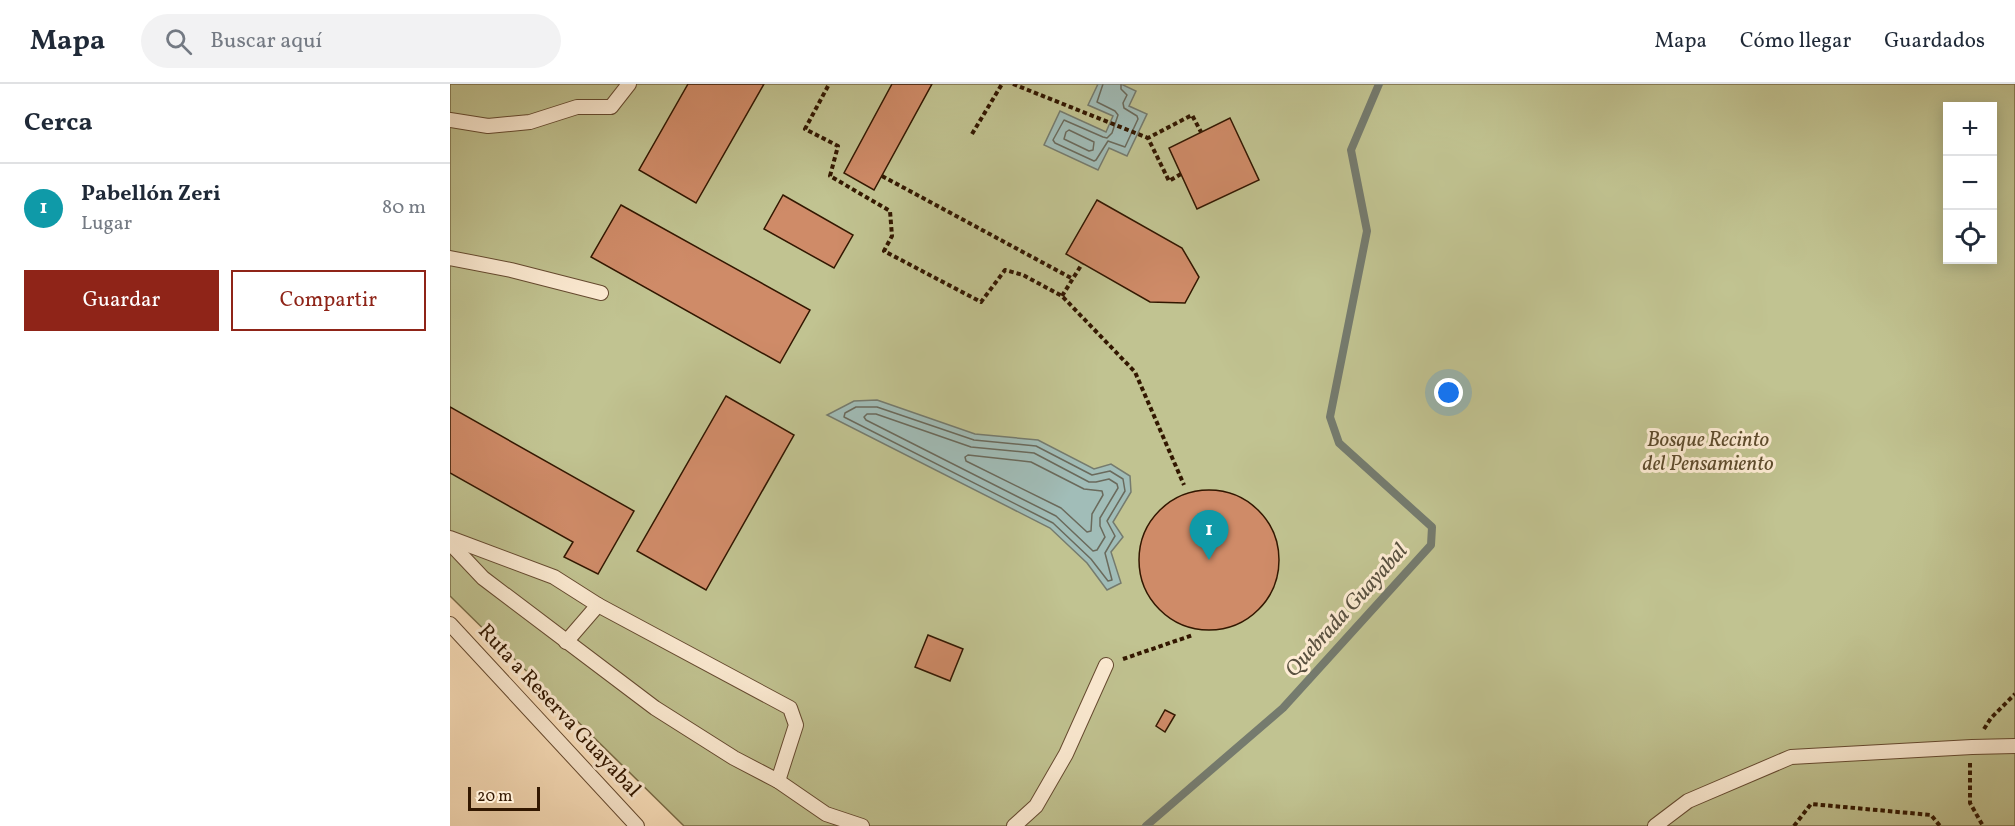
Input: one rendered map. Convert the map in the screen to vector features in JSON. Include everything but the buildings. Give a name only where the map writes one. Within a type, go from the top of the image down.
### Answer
[{"type":"lane","points":[[450,120],[488,126],[530,122],[577,107],[611,107],[629,84]]},
{"type":"lane","points":[[450,258],[511,270],[601,293]]},
{"type":"lane","points":[[450,540],[554,577],[598,605],[790,708],[796,725],[778,781]]},
{"type":"lane","points":[[450,540],[483,578],[655,708],[734,758],[778,781],[826,814],[862,826]]},
{"type":"lane","points":[[566,642],[598,605]]},
{"type":"lane","name":"Ruta a Reserva Guayabal","points":[[450,624],[637,826]]},
{"type":"lane","points":[[1014,826],[1036,806],[1066,754],[1106,665]]},
{"type":"lane","points":[[1655,826],[1688,801],[1791,757],[2015,746]]},
{"type":"path","points":[[972,134],[1002,84]]},
{"type":"path","points":[[1012,84],[1148,138],[1169,181],[1181,174]]},
{"type":"path","points":[[828,86],[805,129],[838,146],[830,176],[890,211],[892,236],[884,251],[981,302],[1005,270],[1023,275],[1062,296],[1135,372],[1184,485]]},
{"type":"path","points":[[1148,138],[1192,115],[1201,132]]},
{"type":"path","points":[[882,176],[1073,279]]},
{"type":"path","points":[[1062,296],[1082,264]]},
{"type":"path","points":[[1106,665],[1193,635]]},
{"type":"path","points":[[1794,826],[1811,804],[1931,815],[1940,826]]},
{"type":"green space","name":"Bosque Recinto del Pensamiento","points":[[450,84],[2015,84],[2015,826],[684,826],[450,596]]},
{"type":"water","points":[[1098,84],[1121,84],[1136,91],[1129,106],[1147,114],[1127,156],[1109,148],[1098,170],[1044,145],[1060,111],[1106,132],[1113,116],[1088,105]]},
{"type":"water","points":[[877,400],[975,434],[1038,440],[1094,469],[1111,464],[1130,476],[1131,492],[1113,522],[1123,537],[1111,552],[1121,583],[1107,590],[1087,563],[1050,528],[827,415],[854,401]]},
{"type":"waterway","name":"Quebrada Guayabal","points":[[1146,826],[1283,708],[1431,545],[1432,527],[1339,443],[1330,417],[1367,231],[1351,150],[1379,84]]},
{"type":"place","name":"Pabellón Zeri","points":[[1209,560]]}]
